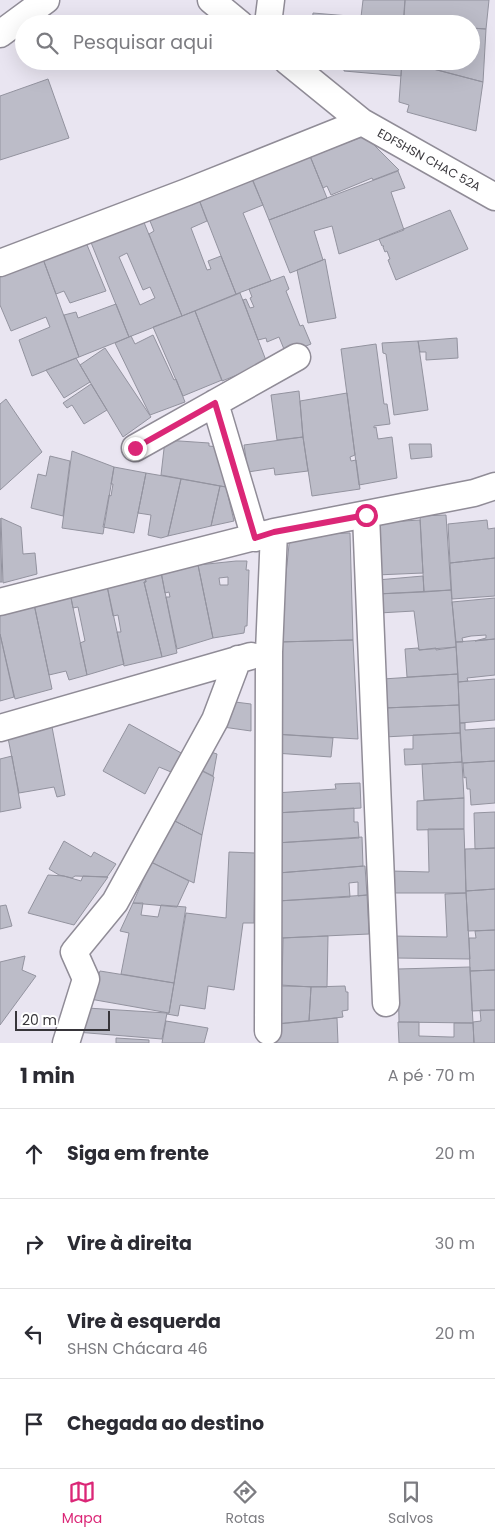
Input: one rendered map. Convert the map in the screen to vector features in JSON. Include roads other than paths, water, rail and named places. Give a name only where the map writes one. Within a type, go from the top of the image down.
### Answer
[{"type":"street","points":[[26,15],[46,0]]},
{"type":"street","points":[[211,0],[229,15]]},
{"type":"street","points":[[269,15],[271,0]]},
{"type":"street","points":[[0,34],[15,23]]},
{"type":"street","name":"EDFSHSN CHAC 52A","points":[[297,70],[362,122],[495,197]]},
{"type":"street","points":[[0,263],[187,192],[362,122]]},
{"type":"street","points":[[135,448],[297,357]]},
{"type":"street","points":[[215,403],[264,535],[269,652],[268,1031]]},
{"type":"street","points":[[0,602],[264,535],[474,493],[495,486]]},
{"type":"street","points":[[366,515],[386,1002]]},
{"type":"street","points":[[0,728],[238,659],[269,652]]},
{"type":"street","points":[[66,1043],[86,979],[74,952],[115,902],[215,720],[238,659]]}]
